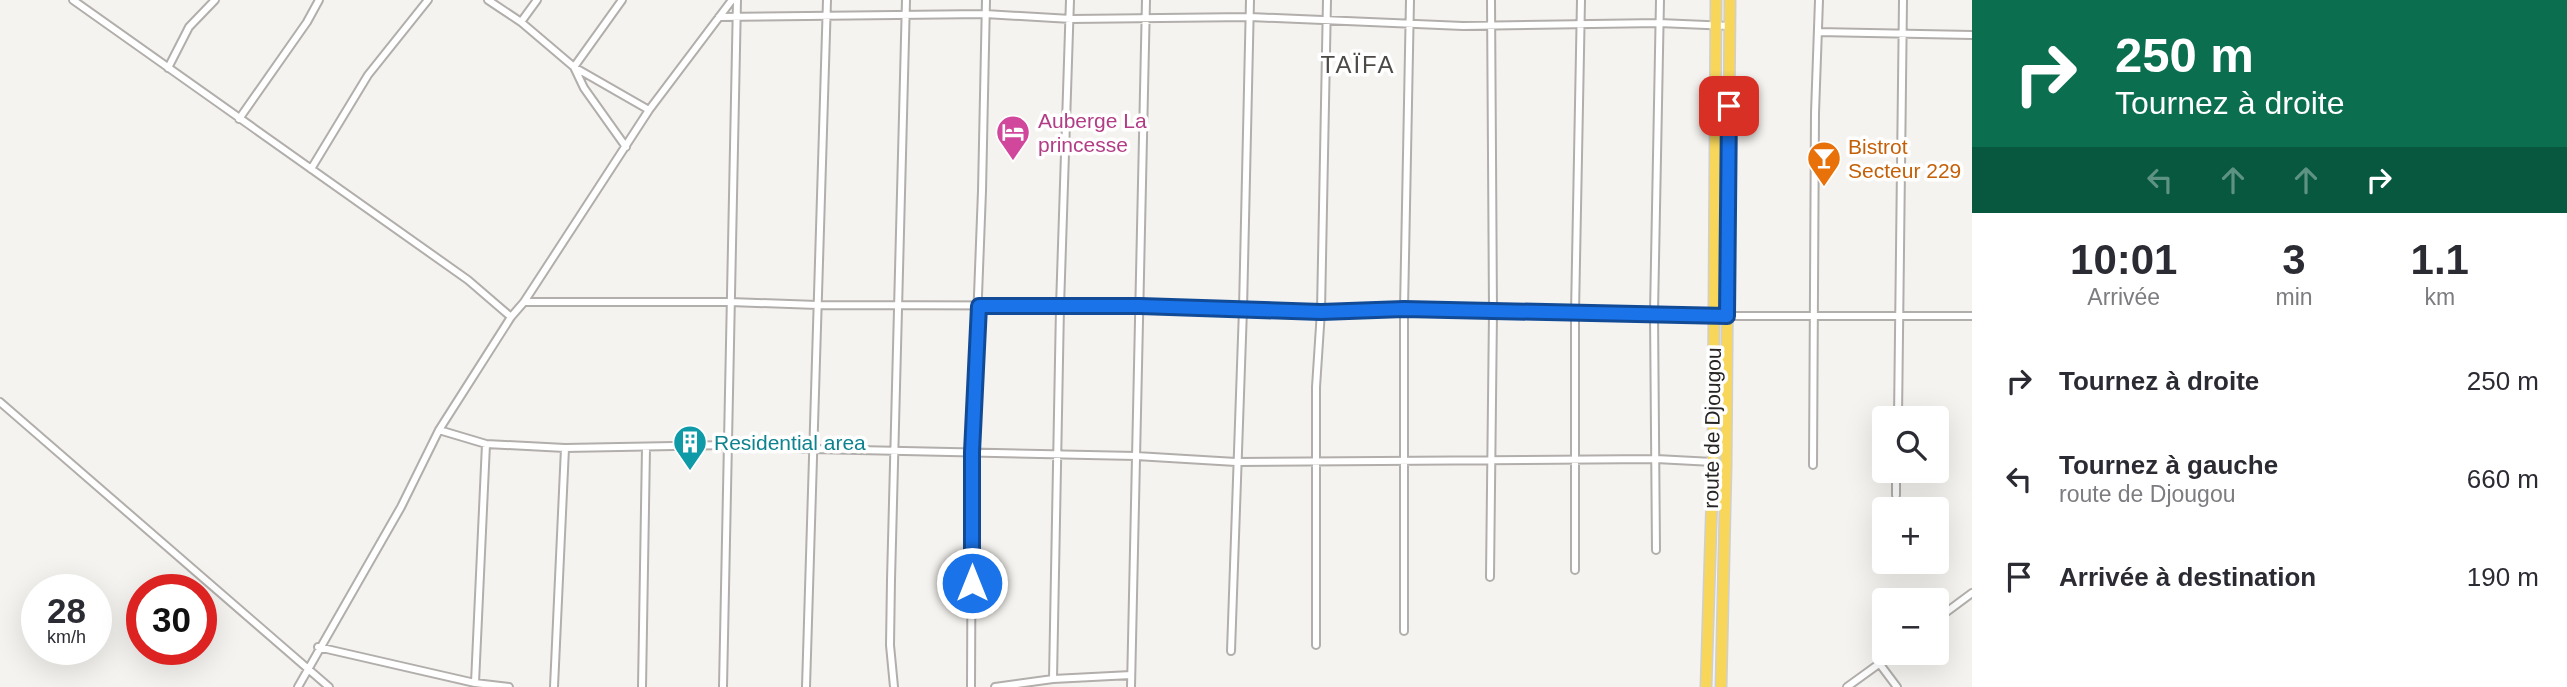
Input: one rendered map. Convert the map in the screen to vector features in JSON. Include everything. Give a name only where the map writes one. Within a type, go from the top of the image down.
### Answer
[{"type":"highway","name":"route de Djougou","points":[[1706,687],[1713,462],[1716,0]]},
{"type":"highway","name":"route de Djougou","points":[[1721,687],[1730,0]]},
{"type":"street","points":[[73,0],[468,280],[510,317]]},
{"type":"street","points":[[168,68],[189,27],[215,0]]},
{"type":"street","points":[[239,119],[319,0]]},
{"type":"street","points":[[311,169],[368,75],[428,0]]},
{"type":"street","points":[[488,0],[521,22],[574,67],[649,110]]},
{"type":"street","points":[[521,22],[537,0]]},
{"type":"street","points":[[574,67],[622,0]]},
{"type":"street","points":[[298,687],[318,647],[401,507],[439,430],[510,317],[524,302],[649,110],[732,0]]},
{"type":"street","points":[[723,687],[737,0]]},
{"type":"street","points":[[806,687],[827,0]]},
{"type":"street","points":[[894,687],[890,645],[893,451],[906,0]]},
{"type":"street","points":[[971,687],[972,452],[979,306],[986,0]]},
{"type":"street","points":[[1052,679],[1070,0]]},
{"type":"street","points":[[1131,687],[1146,0]]},
{"type":"street","points":[[1231,651],[1250,0]]},
{"type":"street","points":[[1317,645],[1315,387],[1321,312],[1327,0]]},
{"type":"street","points":[[1404,631],[1404,309],[1409,0]]},
{"type":"street","points":[[1490,577],[1493,312],[1491,0]]},
{"type":"street","points":[[1575,570],[1577,533],[1573,460],[1581,0]]},
{"type":"street","points":[[1656,550],[1654,313],[1660,0]]},
{"type":"street","points":[[1813,465],[1815,113],[1819,0]]},
{"type":"street","points":[[1898,406],[1903,0]]},
{"type":"street","points":[[719,16],[985,14],[1070,19],[1250,17],[1490,26],[1659,23],[1730,26]]},
{"type":"street","points":[[1818,32],[1972,35]]},
{"type":"street","points":[[574,67],[584,88],[626,147]]},
{"type":"street","points":[[524,302],[1140,306],[1321,312],[1404,309],[1727,316],[1972,316]]},
{"type":"street","points":[[0,402],[329,687]]},
{"type":"street","points":[[439,430],[486,444],[565,448],[728,445],[1136,456],[1236,462],[1491,459],[1656,459],[1713,462]]},
{"type":"street","points":[[474,683],[486,444]]},
{"type":"street","points":[[554,687],[565,448]]},
{"type":"street","points":[[642,687],[646,448]]},
{"type":"street","points":[[1896,483],[1896,495]]},
{"type":"street","points":[[1949,611],[1971,597]]},
{"type":"street","points":[[318,647],[474,683],[509,687]]},
{"type":"street","points":[[1847,687],[1876,665]]},
{"type":"street","points":[[1880,665],[1897,687]]},
{"type":"street","points":[[995,687],[1052,679],[1131,675]]},
{"type":"place","name":"Auberge La princesse","points":[[1013,162]]},
{"type":"place","name":"Bistrot Secteur 229","points":[[1824,188]]},
{"type":"place","name":"Residential area","points":[[690,472]]},
{"type":"district","name":"TAÏFA","points":[[1358,64]]},
{"type":"route","points":[[972,583],[972,452],[979,306],[1140,306],[1321,312],[1404,309],[1727,316],[1729,106]]}]
